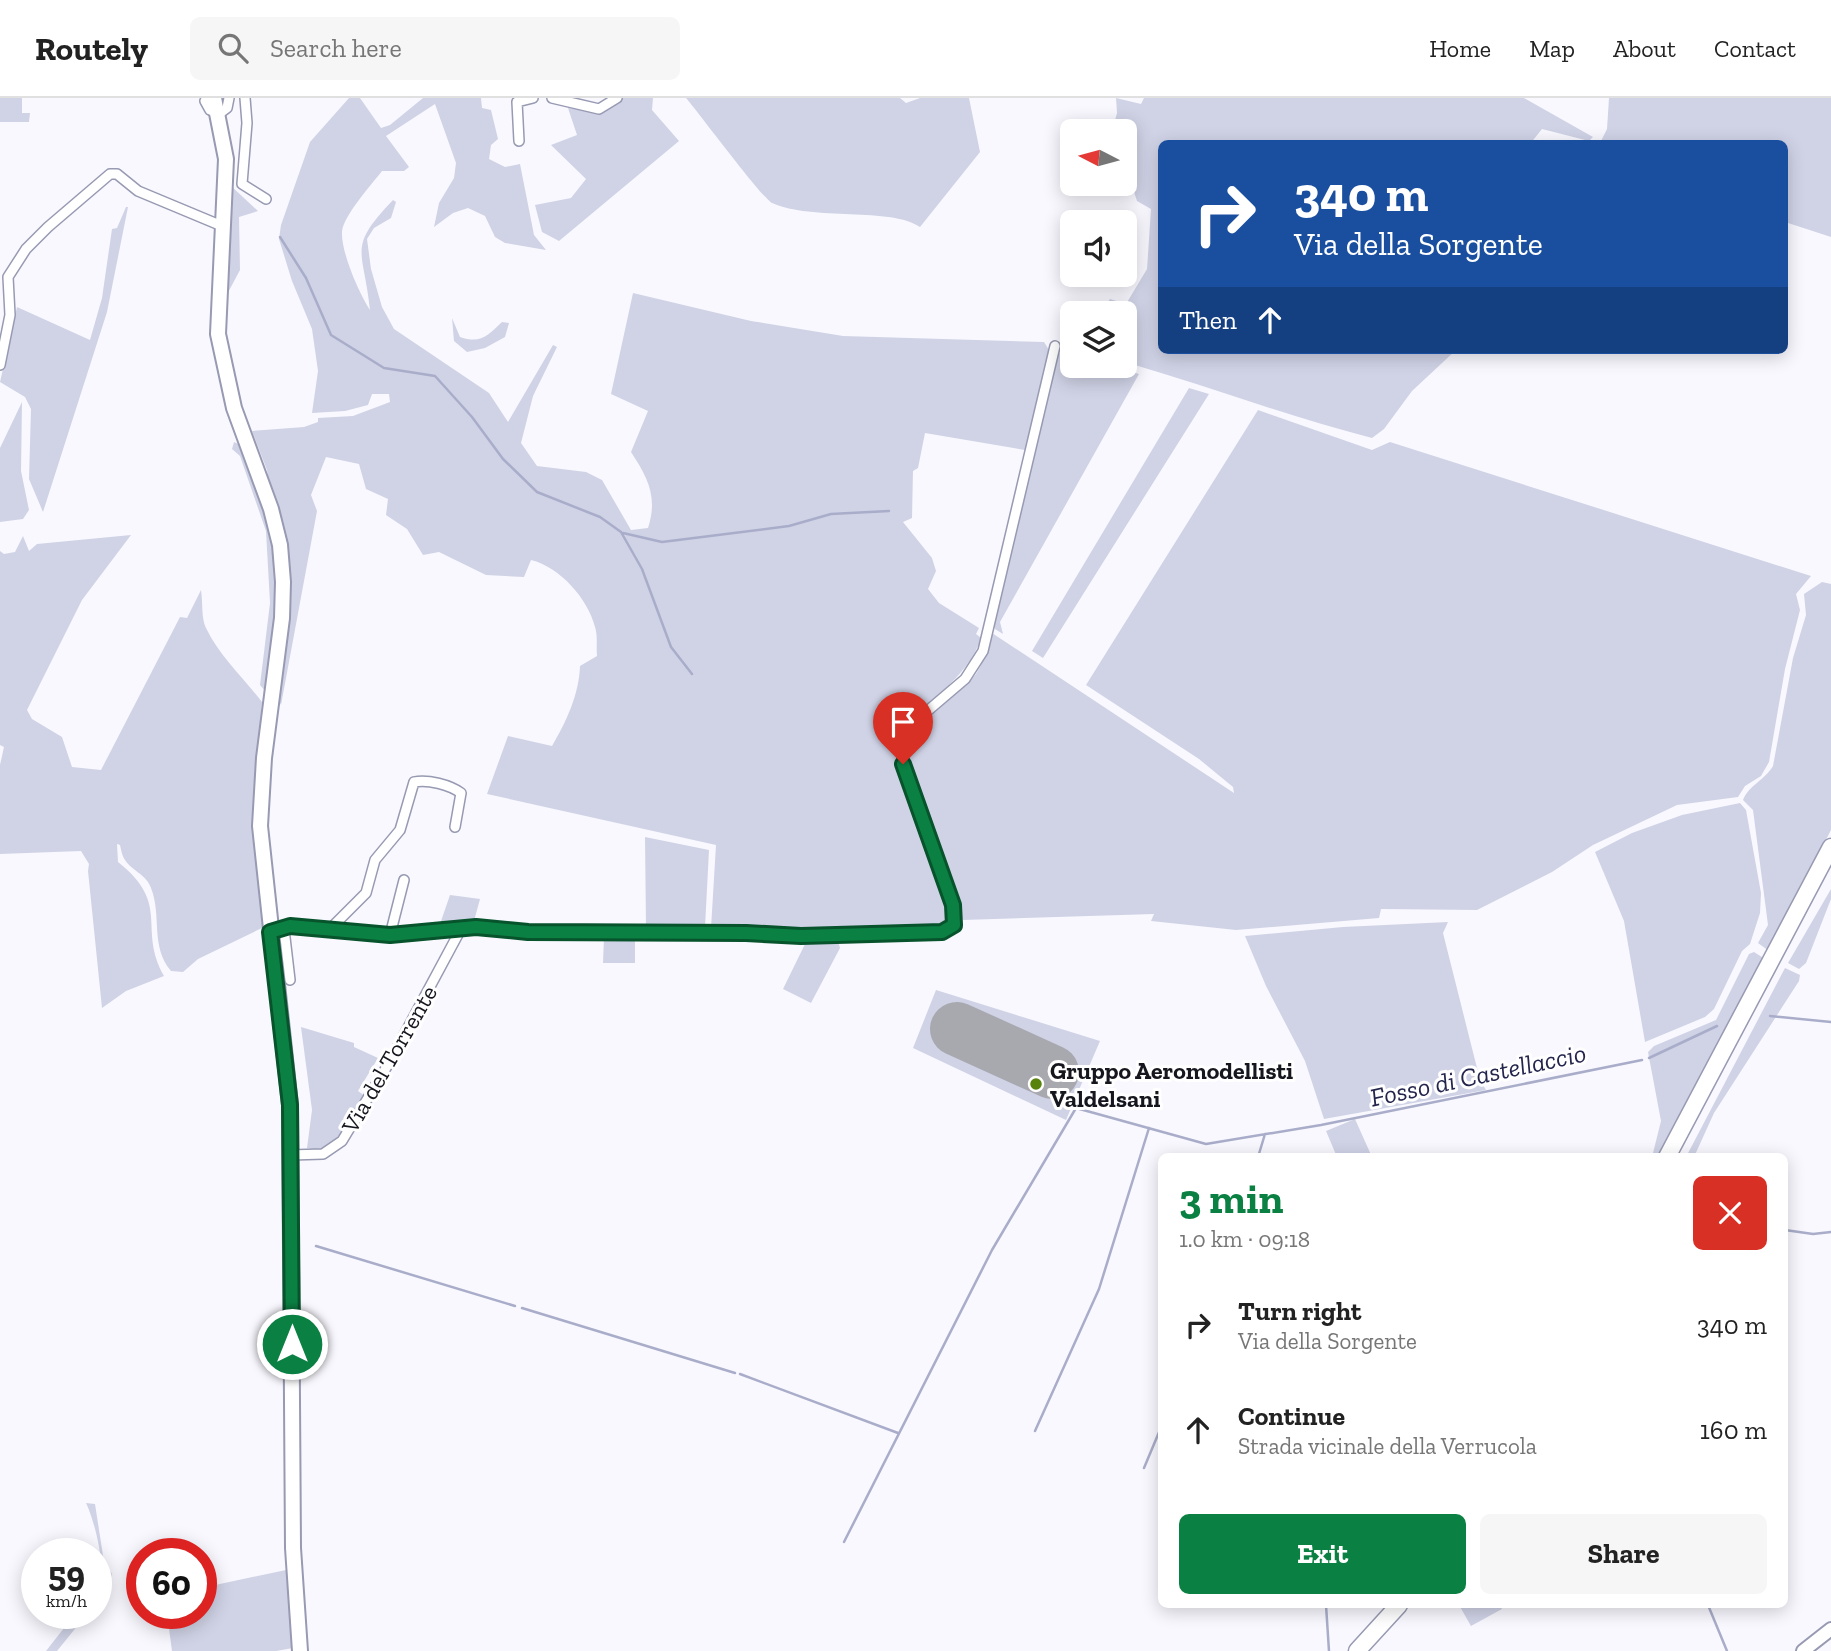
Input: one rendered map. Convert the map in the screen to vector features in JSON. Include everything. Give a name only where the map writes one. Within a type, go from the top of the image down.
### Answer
[{"type":"highway","points":[[1669,1153],[1831,847]]},
{"type":"highway","points":[[1681,1153],[1831,870]]},
{"type":"highway","points":[[1375,1641],[1397,1608]]},
{"type":"highway","points":[[1357,1651],[1375,1641],[1408,1608]]},
{"type":"main road","points":[[208,99],[219,114],[226,159],[217,302],[223,371],[271,509],[283,582],[282,618],[261,795],[261,842],[277,931],[291,1155],[293,1548],[300,1651]]},
{"type":"main road","points":[[208,99],[223,205]]},
{"type":"main road","points":[[1803,1651],[1831,1629]]},
{"type":"street","points":[[219,114],[227,108],[229,98]]},
{"type":"street","points":[[245,98],[247,123],[242,184],[267,199]]},
{"type":"street","points":[[519,141],[517,102],[533,98]]},
{"type":"street","points":[[552,98],[599,109],[617,98]]},
{"type":"street","points":[[0,365],[10,315],[8,277],[26,249],[110,174],[117,174],[138,191],[222,226]]},
{"type":"street","points":[[290,979],[277,931],[290,926],[332,927],[390,935],[462,928],[528,932],[746,933],[801,936],[942,932],[954,925],[953,905],[914,799],[901,752],[911,725],[965,679],[983,651],[1055,346]]},
{"type":"street","points":[[332,927],[366,893],[375,860],[400,830],[414,782],[421,780],[454,788],[461,793],[455,827]]},
{"type":"street","points":[[390,935],[404,880]]},
{"type":"street","name":"Via del Torrente","points":[[291,1155],[323,1154],[342,1141],[462,928]]},
{"type":"shaded area","points":[[0,98],[22,98],[22,113],[30,113],[29,122],[0,122]]},
{"type":"shaded area","points":[[349,98],[360,98],[381,128],[390,125],[423,98],[481,98],[482,108],[491,110],[498,139],[491,145],[489,159],[505,167],[520,164],[534,235],[546,250],[505,243],[495,237],[485,216],[468,208],[453,213],[434,227],[439,203],[454,178],[456,163],[435,104],[386,136],[409,167],[404,171],[382,171],[352,209],[342,232],[348,261],[370,310],[362,261],[363,240],[378,216],[393,200],[396,202],[391,218],[374,228],[367,239],[371,269],[382,307],[394,329],[489,393],[508,422],[553,345],[557,347],[533,396],[521,443],[537,466],[586,472],[602,480],[631,530],[648,528],[651,517],[650,488],[631,452],[648,411],[611,394],[633,293],[751,321],[843,336],[1044,342],[1049,350],[1025,450],[925,433],[918,468],[913,471],[912,518],[903,522],[932,558],[936,571],[928,589],[939,603],[979,628],[976,634],[981,638],[966,666],[895,737],[909,797],[950,905],[951,917],[946,926],[936,929],[815,932],[711,928],[716,845],[487,794],[508,736],[552,746],[571,708],[580,666],[597,656],[595,627],[591,616],[579,595],[562,577],[552,569],[531,560],[524,577],[486,575],[439,552],[423,555],[407,529],[386,515],[388,499],[366,489],[359,464],[326,457],[311,495],[317,511],[281,705],[277,696],[288,620],[290,582],[287,549],[269,488],[267,470],[252,431],[304,427],[318,422],[318,418],[353,416],[390,402],[389,394],[372,394],[368,405],[345,411],[312,413],[318,371],[312,329],[292,281],[279,239],[281,225],[310,142]]},
{"type":"shaded area","points":[[623,98],[653,98],[652,110],[679,141],[559,241],[542,232],[535,205],[571,198],[586,179],[551,145],[577,135],[568,108],[601,112]]},
{"type":"shaded area","points":[[686,98],[900,98],[906,103],[920,98],[969,98],[980,152],[920,227],[891,217],[808,212],[772,203],[766,198]]},
{"type":"shaded area","points":[[1116,98],[1141,104],[1144,98],[1524,98],[1593,137],[1585,140],[1542,129],[1533,140],[1158,140],[1158,354],[1452,354],[1412,391],[1384,429],[1372,438],[1137,366],[1137,301],[1128,301],[1147,269],[1151,209],[1137,201],[1135,196],[1138,196],[1138,119],[1115,119]]},
{"type":"shaded area","points":[[1609,98],[1831,98],[1831,237],[1788,223],[1788,140],[1602,140],[1607,129]]},
{"type":"shaded area","points":[[230,185],[258,211],[239,217],[240,270],[224,300]]},
{"type":"shaded area","points":[[126,207],[107,312],[43,512],[29,479],[31,409],[25,397],[0,382],[17,307],[90,340],[102,298],[112,229],[117,228]]},
{"type":"shaded area","points":[[452,318],[460,337],[473,340],[488,335],[502,322],[509,323],[505,337],[485,348],[467,352],[454,341]]},
{"type":"shaded area","points":[[1060,353],[1060,378],[1137,378],[1000,622],[1003,634],[995,629],[993,620],[1056,357]]},
{"type":"shaded area","points":[[1189,388],[1209,394],[1043,658],[1032,651]]},
{"type":"shaded area","points":[[22,402],[21,471],[29,510],[23,519],[0,522],[0,448]]},
{"type":"shaded area","points":[[1258,410],[1372,450],[1390,442],[1811,576],[1796,594],[1800,610],[1785,669],[1769,762],[1761,776],[1745,786],[1738,797],[1677,805],[1593,845],[1552,872],[1477,910],[1381,909],[1379,918],[1236,930],[1151,921],[1154,914],[963,920],[910,774],[907,753],[914,741],[910,737],[922,720],[976,674],[992,633],[1234,793],[1233,787],[1199,759],[1086,685]]},
{"type":"shaded area","points":[[234,442],[243,446],[250,465],[268,524],[278,584],[275,638],[266,692],[260,685],[270,603],[266,531],[240,456],[232,449]]},
{"type":"shaded area","points":[[131,535],[82,600],[27,710],[32,719],[62,737],[72,767],[101,770],[180,617],[187,618],[201,590],[206,628],[225,658],[262,702],[255,789],[264,927],[198,959],[183,972],[171,971],[158,941],[156,909],[151,888],[146,879],[128,864],[120,845],[117,844],[118,862],[134,877],[149,904],[156,959],[164,976],[126,991],[102,1008],[89,864],[81,851],[0,854],[0,765],[4,747],[0,745],[0,551],[4,554],[15,552],[23,536],[29,551],[37,544]]},
{"type":"shaded area","points":[[1822,582],[1831,584],[1831,830],[1769,951],[1758,943],[1768,925],[1753,810],[1743,800],[1749,790],[1773,766],[1793,658],[1806,615],[1804,594]]},
{"type":"shaded area","points":[[1740,803],[1746,810],[1761,893],[1760,913],[1750,944],[1742,951],[1714,1009],[1705,1017],[1645,1042],[1624,921],[1595,852],[1632,833],[1682,815]]},
{"type":"shaded area","points":[[645,837],[709,850],[705,927],[646,928]]},
{"type":"shaded area","points":[[1831,889],[1831,899],[1806,963],[1799,969],[1788,963]]},
{"type":"shaded area","points":[[450,895],[480,899],[474,921],[440,924]]},
{"type":"shaded area","points":[[1448,922],[1443,933],[1480,1080],[1486,1090],[1324,1119],[1305,1061],[1266,986],[1245,936],[1343,927]]},
{"type":"shaded area","points":[[604,936],[635,937],[635,963],[603,963]]},
{"type":"shaded area","points":[[837,938],[840,948],[811,1003],[783,989],[806,942]]},
{"type":"shaded area","points":[[1754,952],[1765,959],[1663,1153],[1653,1153],[1661,1121],[1648,1052],[1654,1046],[1716,1020],[1749,954]]},
{"type":"shaded area","points":[[1785,968],[1800,975],[1799,981],[1714,1113],[1696,1153],[1688,1153]]},
{"type":"shaded area","name":"Gruppo Aeromodellisti Valdelsani","points":[[936,990],[1100,1041],[1066,1120],[913,1048]]},
{"type":"shaded area","points":[[301,1027],[354,1043],[354,1047],[378,1058],[358,1091],[365,1096],[349,1124],[336,1141],[318,1149],[307,1148],[312,1110]]},
{"type":"shaded area","points":[[1355,1119],[1370,1153],[1335,1153],[1326,1131]]},
{"type":"shaded area","points":[[86,1503],[95,1504],[100,1538],[97,1538]]},
{"type":"shaded area","points":[[286,1570],[293,1648],[276,1651],[172,1651],[169,1629],[217,1629],[217,1585]]},
{"type":"shaded area","points":[[1461,1608],[1502,1608],[1502,1609],[1471,1626]]},
{"type":"shaded area","points":[[63,1629],[75,1629],[57,1651],[46,1651]]},
{"type":"waterway","points":[[280,237],[306,278],[331,335],[384,368],[435,376],[472,417],[503,459],[537,492],[600,517],[621,532],[642,569],[671,647],[692,674]]},
{"type":"waterway","points":[[623,533],[662,542],[789,526],[831,514],[889,511]]},
{"type":"waterway","name":"Fosso di Castellaccio","points":[[1770,1016],[1831,1022]]},
{"type":"waterway","name":"Fosso di Castellaccio","points":[[1649,1058],[1717,1026]]},
{"type":"waterway","points":[[844,1542],[992,1250],[1076,1108],[1206,1144],[1321,1125],[1642,1060]]},
{"type":"waterway","points":[[1035,1431],[1099,1289],[1149,1128]]},
{"type":"waterway","points":[[1259,1153],[1265,1134]]},
{"type":"waterway","points":[[1788,1230],[1813,1234],[1831,1232]]},
{"type":"waterway","points":[[316,1246],[515,1306]]},
{"type":"waterway","points":[[522,1308],[735,1373]]},
{"type":"waterway","points":[[740,1374],[898,1433]]},
{"type":"waterway","points":[[1144,1468],[1158,1435]]},
{"type":"waterway","points":[[1326,1608],[1329,1651]]},
{"type":"waterway","points":[[1709,1608],[1727,1651]]},
{"type":"runway","points":[[957,1029],[1052,1072]]},
{"type":"place","name":"Gruppo Aeromodellisti Valdelsani","points":[[1036,1084]]},
{"type":"route","points":[[292,1344],[290,1105],[270,932],[290,926],[332,927],[390,935],[446,927],[528,932],[746,933],[801,936],[942,932],[954,925],[956,916],[903,764]]}]
